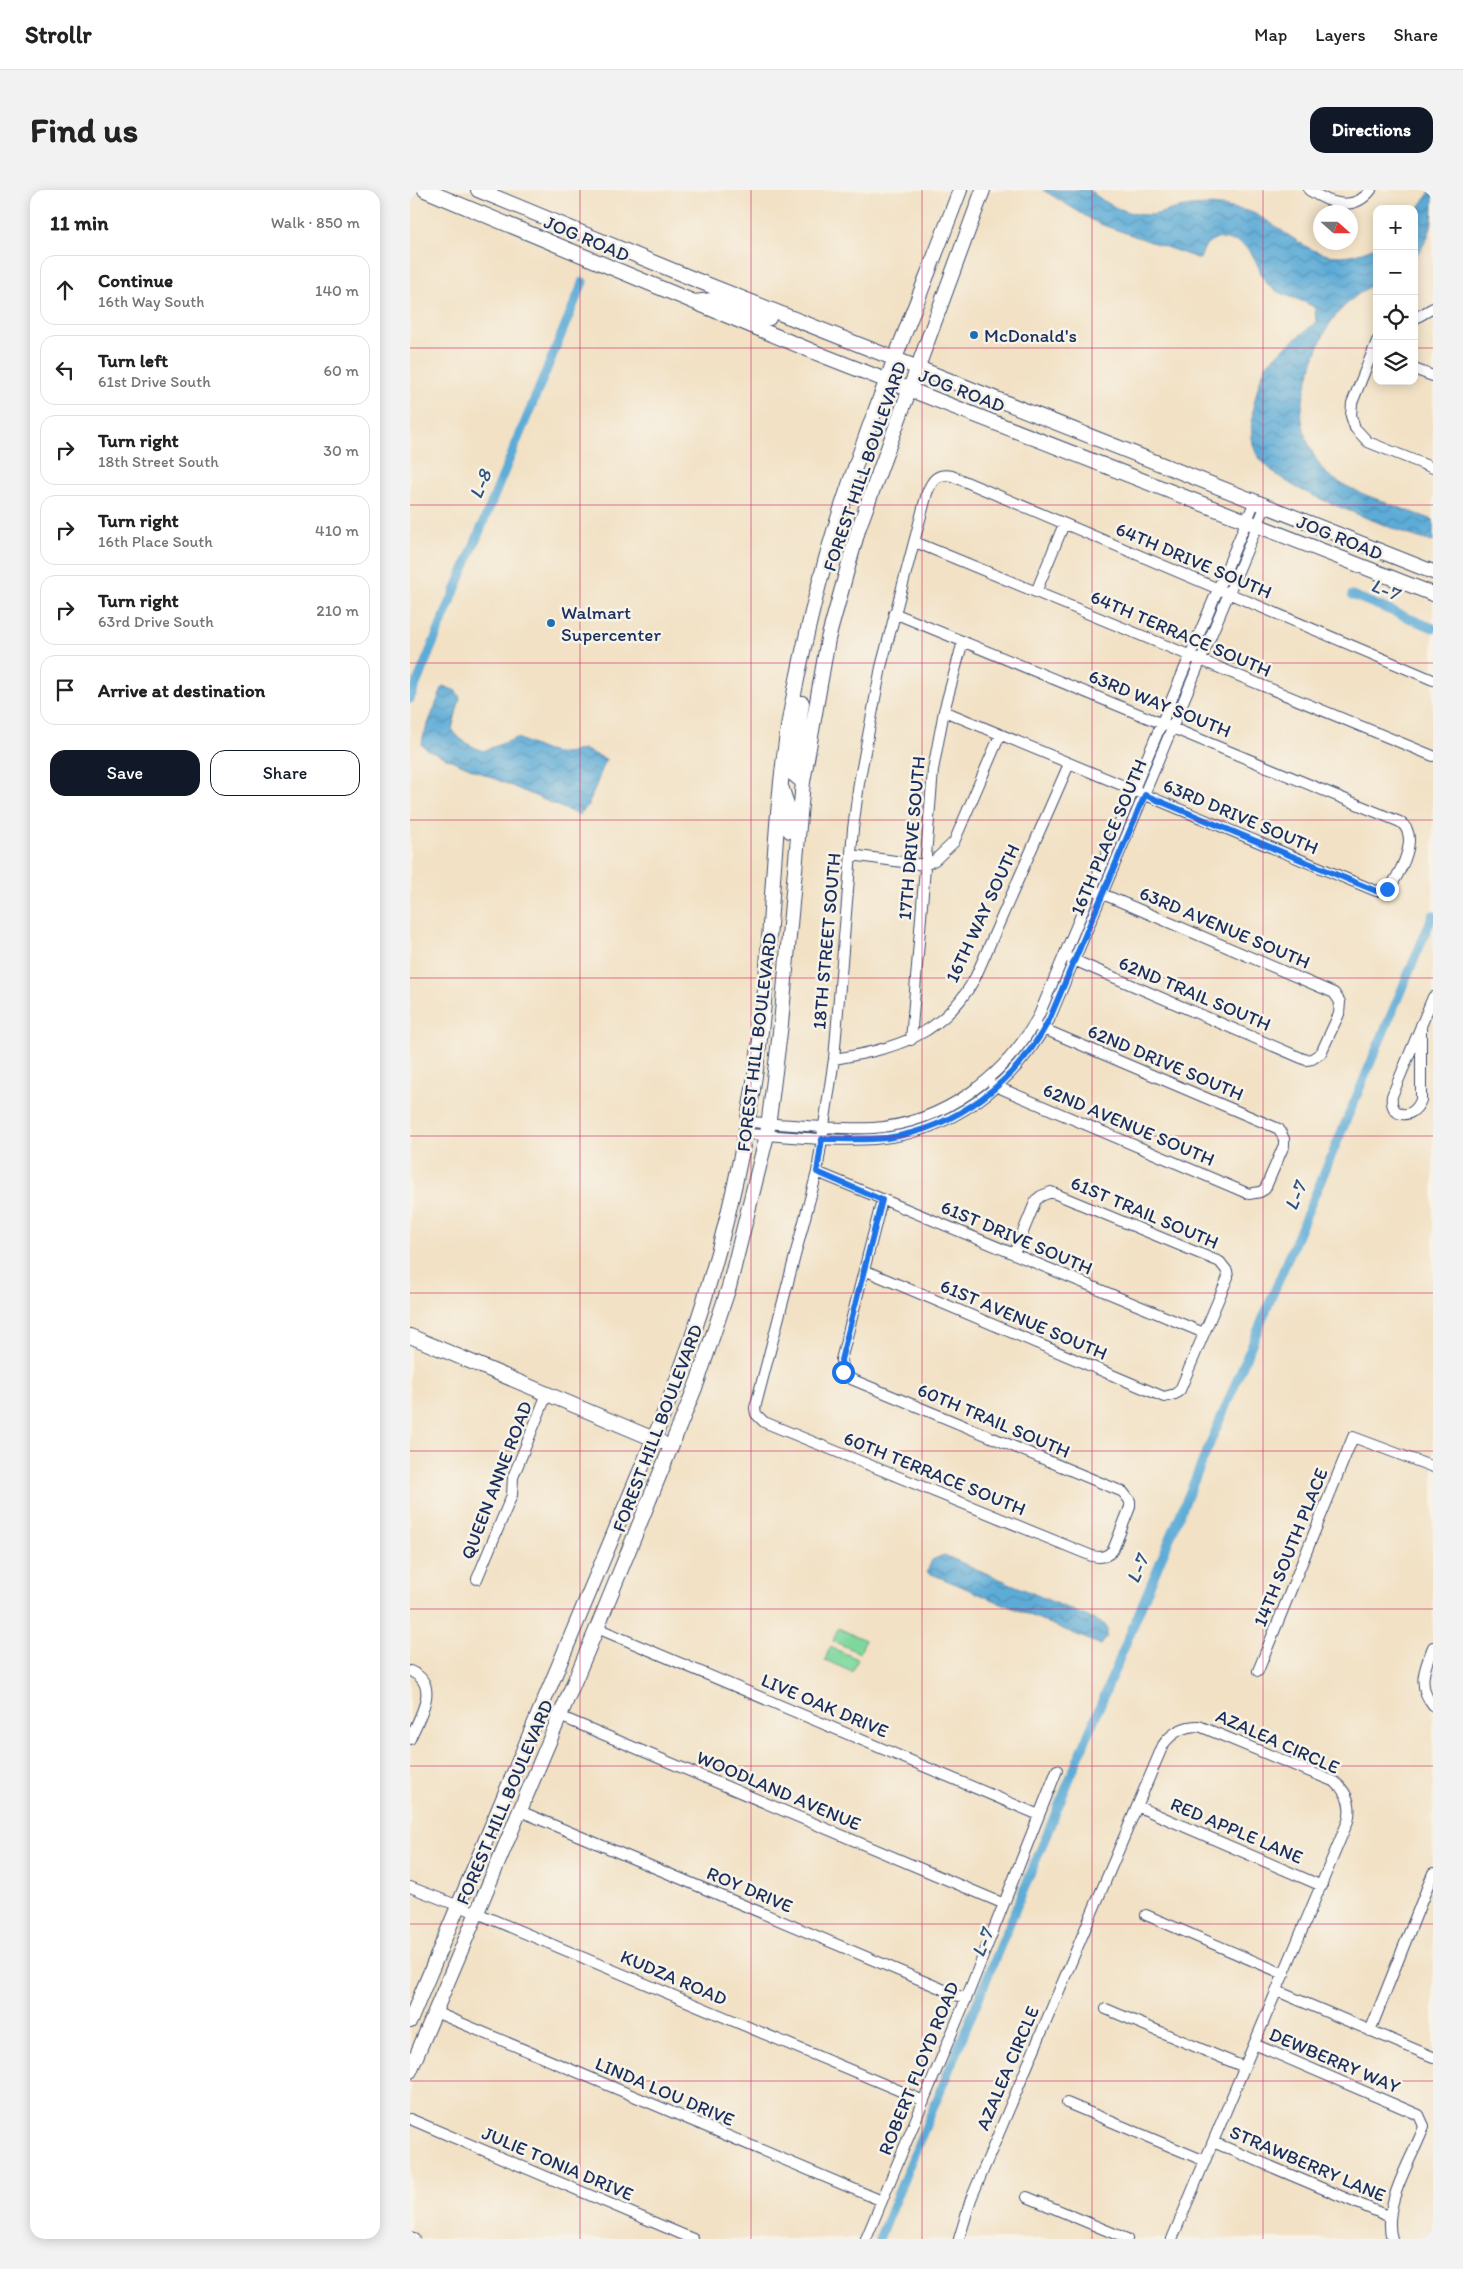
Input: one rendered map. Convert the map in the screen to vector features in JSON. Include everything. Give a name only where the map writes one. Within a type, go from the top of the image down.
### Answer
[{"type":"main road","name":"JOG ROAD","points":[[425,190],[888,381],[1433,594]]},
{"type":"main road","name":"JOG ROAD","points":[[478,190],[705,283],[1433,572]]},
{"type":"main road","name":"FOREST HILL BOULEVARD","points":[[410,2021],[543,1709],[678,1380],[710,1284],[723,1239],[747,1128],[762,1021],[781,786],[790,718],[807,635],[819,583],[840,510],[960,190]]},
{"type":"main road","name":"FOREST HILL BOULEVARD","points":[[410,2071],[597,1628],[697,1383],[718,1323],[742,1242],[768,1129],[788,950],[803,782],[828,639],[847,566],[983,190]]},
{"type":"main road","points":[[659,288],[686,289],[705,283]]},
{"type":"main road","points":[[694,302],[721,299],[770,318],[795,318]]},
{"type":"main road","points":[[803,782],[792,773],[803,696],[807,635]]},
{"type":"main road","points":[[781,786],[790,815],[782,916],[784,944],[788,950]]},
{"type":"main road","points":[[410,1336],[671,1446]]},
{"type":"street","points":[[1309,190],[1328,202],[1341,205],[1359,200],[1371,190]]},
{"type":"street","points":[[1418,317],[1433,308]]},
{"type":"street","points":[[1373,354],[1352,403],[1352,416],[1355,428],[1368,442],[1433,468]]},
{"type":"street","points":[[1418,370],[1433,376]]},
{"type":"street","name":"64TH DRIVE SOUTH","points":[[940,475],[952,476],[1433,680]]},
{"type":"street","name":"18TH STREET SOUTH","points":[[756,1414],[755,1402],[817,1172],[834,1059],[851,855],[868,728],[894,613],[927,493],[931,482],[940,475]]},
{"type":"street","name":"16TH PLACE SOUTH","points":[[768,1129],[822,1139],[873,1139],[919,1130],[957,1114],[997,1087],[1021,1063],[1044,1029],[1103,894],[1230,593],[1261,503]]},
{"type":"street","name":"16TH PLACE SOUTH","points":[[747,1128],[872,1128],[916,1119],[945,1108],[985,1082],[1007,1061],[1034,1025],[1191,655],[1220,589],[1253,523]]},
{"type":"street","points":[[1036,592],[1064,524]]},
{"type":"street","name":"64TH TERRACE SOUTH","points":[[915,542],[1433,756]]},
{"type":"street","name":"63RD WAY SOUTH","points":[[894,613],[1400,822],[1409,830],[1410,841],[1394,880],[1387,889]]},
{"type":"street","name":"17TH DRIVE SOUTH","points":[[911,1040],[933,770],[944,711],[963,641]]},
{"type":"street","name":"63RD DRIVE SOUTH","points":[[944,711],[1376,891],[1387,889]]},
{"type":"street","points":[[851,855],[925,866],[940,856],[954,842],[1000,735]]},
{"type":"street","name":"16TH WAY SOUTH","points":[[834,1059],[875,1052],[911,1040],[949,1013],[972,983],[1069,764]]},
{"type":"street","name":"63RD AVENUE SOUTH","points":[[1092,889],[1334,993],[1340,1002],[1339,1014],[1321,1053],[1312,1059]]},
{"type":"street","name":"62ND TRAIL SOUTH","points":[[1064,956],[1300,1059],[1312,1059]]},
{"type":"street","points":[[1422,1025],[1421,1100],[1417,1110],[1411,1114],[1403,1114],[1395,1110],[1391,1103],[1392,1096],[1433,997]]},
{"type":"street","name":"62ND DRIVE SOUTH","points":[[1034,1025],[1273,1126],[1282,1134],[1284,1145],[1268,1184],[1260,1192]]},
{"type":"street","name":"62ND AVENUE SOUTH","points":[[985,1082],[1249,1194],[1260,1192]]},
{"type":"street","points":[[916,1119],[919,1130]]},
{"type":"street","name":"61ST DRIVE SOUTH","points":[[817,1172],[1204,1333]]},
{"type":"street","name":"61ST TRAIL SOUTH","points":[[1014,1254],[1036,1200],[1046,1193],[1057,1194],[1220,1262],[1227,1271],[1226,1283],[1204,1333]]},
{"type":"street","points":[[864,1270],[882,1200]]},
{"type":"street","name":"60TH TRAIL SOUTH","points":[[864,1270],[841,1360],[843,1372],[852,1379],[1123,1492],[1130,1502],[1129,1513],[1113,1550],[1104,1557]]},
{"type":"street","name":"61ST AVENUE SOUTH","points":[[864,1270],[1159,1396],[1170,1396],[1180,1390],[1204,1333]]},
{"type":"street","name":"QUEEN ANNE ROAD","points":[[477,1579],[512,1495],[513,1477],[547,1394]]},
{"type":"street","name":"60TH TERRACE SOUTH","points":[[756,1414],[764,1422],[1092,1556],[1104,1557]]},
{"type":"street","name":"14TH SOUTH PLACE","points":[[1258,1671],[1354,1436],[1433,1468]]},
{"type":"street","name":"LIVE OAK DRIVE","points":[[597,1628],[1039,1815]]},
{"type":"street","points":[[1433,1647],[1422,1681],[1424,1692],[1433,1706]]},
{"type":"street","points":[[410,1671],[424,1681],[428,1693],[410,1739]]},
{"type":"street","name":"WOODLAND AVENUE","points":[[543,1709],[1002,1903]]},
{"type":"street","name":"AZALEA CIRCLE","points":[[960,2239],[971,2199],[1139,1807],[1163,1745],[1176,1732],[1193,1726],[1205,1727],[1335,1782],[1346,1794],[1350,1805],[1349,1816],[1322,1886],[1172,2239]]},
{"type":"street","name":"ROBERT FLOYD ROAD","points":[[866,2239],[966,1999],[1002,1903],[1056,1770]]},
{"type":"street","name":"RED APPLE LANE","points":[[1139,1807],[1322,1886]]},
{"type":"street","name":"ROY DRIVE","points":[[520,1811],[966,1999]]},
{"type":"street","points":[[1370,2031],[1430,1887],[1433,1873]]},
{"type":"street","name":"KUDZA ROAD","points":[[410,1887],[478,1913],[924,2101]]},
{"type":"street","points":[[1146,1915],[1284,1974]]},
{"type":"street","points":[[1277,1991],[1433,2058]]},
{"type":"street","points":[[1106,2009],[1244,2067]]},
{"type":"street","name":"LINDA LOU DRIVE","points":[[435,2012],[882,2201]]},
{"type":"street","name":"DEWBERRY WAY","points":[[1254,2044],[1419,2115],[1424,2126],[1393,2201],[1390,2216],[1392,2239]]},
{"type":"street","points":[[1067,2103],[1205,2161]]},
{"type":"street","name":"JULIE TONIA DRIVE","points":[[410,2119],[693,2239]]},
{"type":"street","name":"STRAWBERRY LANE","points":[[1213,2142],[1390,2216]]},
{"type":"street","points":[[1027,2197],[1127,2239]]},
{"type":"street","points":[[410,2238],[414,2239]]},
{"type":"green space","points":[[838,1628],[865,1640],[860,1653],[833,1641]]},
{"type":"green space","points":[[830,1647],[858,1659],[852,1672],[825,1660]]},
{"type":"water","points":[[1043,190],[1090,190],[1102,200],[1117,208],[1140,214],[1152,215],[1178,208],[1203,205],[1244,210],[1269,222],[1310,249],[1324,254],[1339,256],[1357,254],[1373,248],[1373,285],[1338,313],[1324,333],[1320,343],[1305,389],[1302,409],[1303,424],[1312,451],[1325,472],[1346,486],[1433,520],[1433,542],[1397,530],[1305,492],[1267,467],[1258,456],[1252,436],[1252,423],[1253,410],[1263,373],[1270,361],[1316,322],[1315,308],[1305,302],[1278,292],[1268,285],[1253,255],[1240,243],[1217,238],[1205,246],[1200,259],[1097,223]]},
{"type":"water","points":[[1431,190],[1433,190],[1431,227],[1418,253],[1418,250],[1418,209]]},
{"type":"water","points":[[443,686],[456,691],[460,698],[452,729],[469,745],[483,751],[517,738],[556,753],[582,749],[606,759],[588,806],[579,815],[428,750],[422,745],[423,737]]},
{"type":"water","points":[[944,1555],[1104,1624],[1107,1628],[1107,1637],[1101,1645],[927,1572],[932,1560]]},
{"type":"waterway","name":"L-8","points":[[410,699],[583,282]]},
{"type":"waterway","name":"L-7","points":[[1352,595],[1433,628]]},
{"type":"waterway","name":"L-7","points":[[879,2239],[1141,1607],[1433,915]]},
{"type":"place","name":"McDonald's","points":[[974,335]]},
{"type":"place","name":"Walmart Supercenter","points":[[551,623]]},
{"type":"route","points":[[843,1372],[841,1360],[882,1200],[817,1172],[822,1139],[873,1139],[913,1132],[950,1118],[971,1106],[997,1087],[1016,1069],[1031,1050],[1049,1020],[1145,795],[1376,891],[1387,889]]}]
